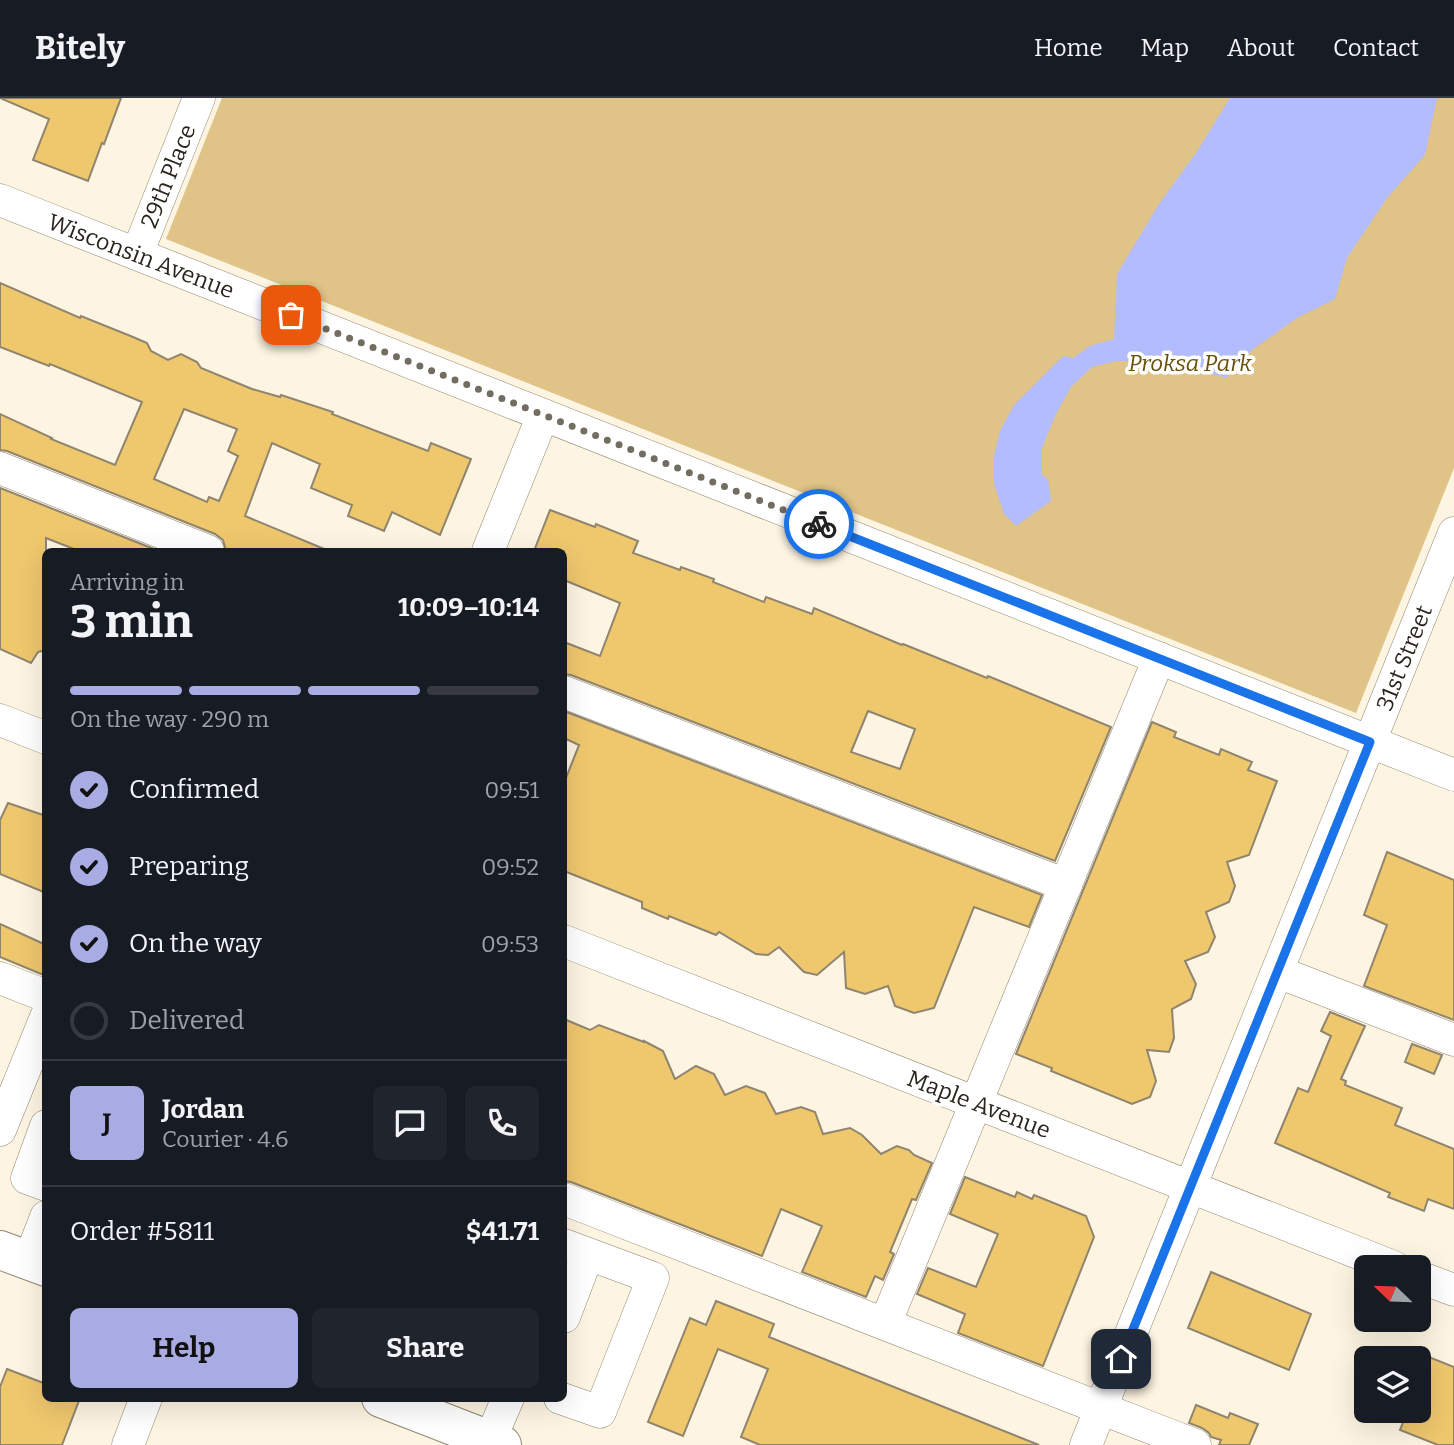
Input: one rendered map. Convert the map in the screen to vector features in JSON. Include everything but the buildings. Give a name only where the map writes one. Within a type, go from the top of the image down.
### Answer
[{"type":"main road","points":[[392,1402],[496,1443]]},
{"type":"street","name":"29th Place","points":[[137,254],[199,98]]},
{"type":"street","name":"Wisconsin Avenue","points":[[0,200],[1454,775]]},
{"type":"street","points":[[489,548],[543,415]]},
{"type":"street","points":[[0,468],[200,548]]},
{"type":"street","name":"31st Street","points":[[1086,1445],[1454,533]]},
{"type":"street","points":[[884,1324],[1159,659]]},
{"type":"street","points":[[567,693],[1066,885]]},
{"type":"street","points":[[0,720],[42,736]]},
{"type":"street","name":"Maple Avenue","points":[[567,942],[1364,1255]]},
{"type":"street","points":[[1278,972],[1454,1041]]},
{"type":"street","points":[[0,978],[42,994]]},
{"type":"street","points":[[0,1130],[42,1027]]},
{"type":"street","points":[[42,1137],[27,1178],[42,1184]]},
{"type":"street","points":[[567,1200],[1195,1445]]},
{"type":"street","points":[[25,1259],[42,1225]]},
{"type":"street","points":[[567,1300],[576,1250],[653,1278],[600,1412],[567,1400]]},
{"type":"street","points":[[1432,1282],[1454,1290]]},
{"type":"street","points":[[128,1445],[144,1402]]},
{"type":"street","points":[[496,1443],[507,1402]]},
{"type":"green space","name":"Proksa Park","points":[[222,98],[1454,98],[1454,468],[1356,713],[166,239]]},
{"type":"water","points":[[1230,98],[1437,98],[1425,155],[1387,198],[1347,258],[1335,299],[1297,318],[1252,350],[1226,378],[1162,360],[1116,361],[1092,367],[1071,387],[1042,448],[1042,475],[1048,479],[1051,501],[1016,526],[1004,514],[994,484],[994,456],[1000,431],[1014,405],[1063,356],[1073,358],[1090,346],[1114,339],[1117,274],[1159,204],[1196,153]]},
{"type":"way so far","points":[[291,315],[819,524]]},
{"type":"route","points":[[819,524],[1370,742],[1121,1359]]}]
